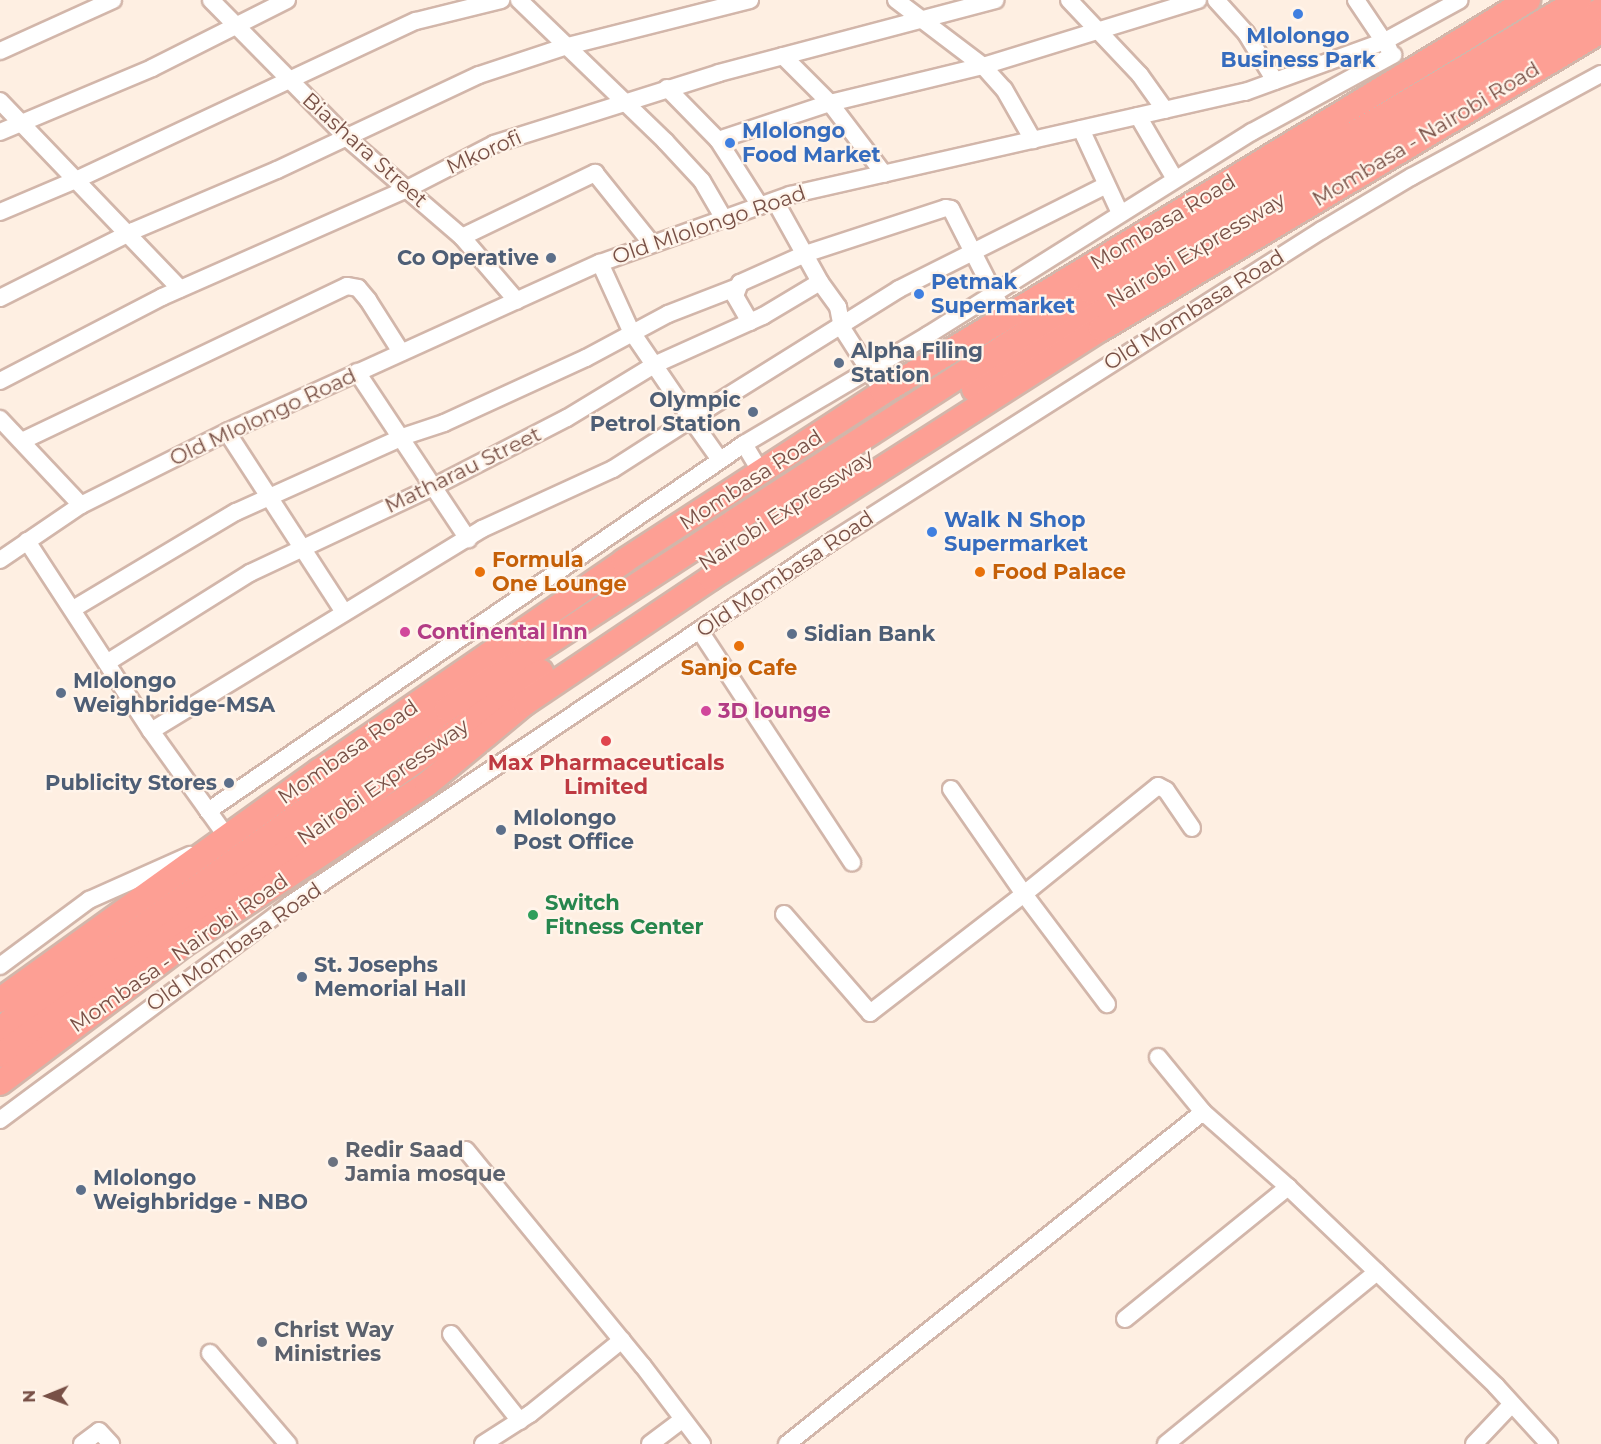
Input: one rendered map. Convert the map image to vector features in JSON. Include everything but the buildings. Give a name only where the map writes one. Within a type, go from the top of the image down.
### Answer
[{"type":"highway","name":"Mombasa Road","points":[[0,1000],[219,842],[624,561],[762,474],[883,392],[1006,317],[1394,57],[1528,0]]},
{"type":"highway","name":"Nairobi Expressway","points":[[0,1029],[447,709],[754,508],[1090,291],[1579,0]]},
{"type":"highway","name":"Nairobi Expressway","points":[[0,1055],[519,687],[804,497],[1150,277],[1601,10]]},
{"type":"highway","name":"Mombasa - Nairobi Road","points":[[0,1083],[183,945],[427,784],[525,704],[711,578],[1101,329],[1601,31]]},
{"type":"street","points":[[0,51],[112,0]]},
{"type":"street","name":"Biashara Street","points":[[211,0],[347,138],[462,237],[517,301]]},
{"type":"street","points":[[0,132],[152,68],[287,0]]},
{"type":"street","points":[[0,212],[78,179],[416,21],[501,0]]},
{"type":"street","points":[[519,0],[702,181],[724,219]]},
{"type":"street","points":[[0,298],[129,233],[347,138],[459,84],[564,47],[750,0]]},
{"type":"street","points":[[896,0],[983,66],[1004,89],[1033,140]]},
{"type":"street","name":"Mkorofi","points":[[0,381],[180,289],[407,189],[494,144],[667,88],[996,0]]},
{"type":"street","points":[[1069,0],[1140,75],[1165,110]]},
{"type":"street","points":[[718,140],[830,103],[983,66],[1198,0]]},
{"type":"street","points":[[1216,0],[1246,33],[1275,81]]},
{"type":"street","points":[[208,811],[744,444],[1175,179],[1394,57],[1356,0]]},
{"type":"street","name":"Old Mlolongo Road","points":[[0,560],[81,505],[227,432],[600,263],[767,203],[1165,110],[1275,81],[1394,57],[1460,0]]},
{"type":"street","points":[[783,56],[830,103],[884,174]]},
{"type":"street","name":"Old Mombasa Road","points":[[0,1120],[262,924],[700,631],[1135,345],[1411,177],[1601,74]]},
{"type":"street","points":[[667,88],[718,140],[805,254],[819,282],[838,307],[842,328],[883,392]]},
{"type":"street","points":[[0,101],[78,179],[180,289]]},
{"type":"street","points":[[1138,116],[1175,179]]},
{"type":"street","points":[[1081,129],[1105,186],[1120,213]]},
{"type":"street","points":[[462,237],[595,173],[652,244]]},
{"type":"street","points":[[151,731],[509,514],[613,469],[842,328],[899,290],[1105,186]]},
{"type":"street","points":[[73,609],[203,530],[399,439],[444,423],[586,358],[631,331],[735,288],[805,254],[946,208],[951,209],[991,293],[1006,317]]},
{"type":"street","points":[[600,263],[631,331],[720,460]]},
{"type":"street","name":"Matharau Street","points":[[108,662],[210,595],[435,486],[567,418],[654,365],[750,322],[819,282]]},
{"type":"street","points":[[22,441],[347,286],[358,288],[368,300],[401,352]]},
{"type":"street","points":[[735,288],[750,322]]},
{"type":"street","points":[[357,372],[399,439],[435,486],[468,539]]},
{"type":"street","points":[[0,419],[81,505]]},
{"type":"street","points":[[227,432],[344,612]]},
{"type":"street","points":[[744,444],[762,474]]},
{"type":"street","points":[[0,966],[89,900],[219,842],[208,811],[151,731],[27,541]]},
{"type":"street","points":[[700,631],[852,862]]},
{"type":"street","points":[[784,914],[870,1013],[1158,786],[1166,790],[1192,828]]},
{"type":"street","points":[[951,789],[1023,894],[1107,1004]]},
{"type":"street","points":[[1158,1057],[1203,1112],[1288,1187],[1377,1272],[1512,1404],[1549,1444]]},
{"type":"street","points":[[787,1444],[1203,1112]]},
{"type":"street","points":[[466,1150],[622,1340],[702,1444]]},
{"type":"street","points":[[1125,1319],[1288,1187]]},
{"type":"street","points":[[1166,1444],[1377,1272]]},
{"type":"street","points":[[452,1334],[520,1421]]},
{"type":"street","points":[[483,1444],[520,1421],[622,1340]]},
{"type":"street","points":[[210,1353],[288,1444]]},
{"type":"street","points":[[1474,1444],[1512,1404]]},
{"type":"street","points":[[650,1444],[683,1419]]},
{"type":"street","points":[[82,1444],[99,1431],[111,1444]]},
{"type":"place","name":"Mlolongo Business Park","points":[[1298,14]]},
{"type":"place","name":"Mlolongo Food Market","points":[[730,143]]},
{"type":"place","name":"Co Operative","points":[[551,258]]},
{"type":"place","name":"Petmak Supermarket","points":[[919,294]]},
{"type":"place","name":"Alpha Filing Station","points":[[839,363]]},
{"type":"place","name":"Olympic Petrol Station","points":[[753,412]]},
{"type":"place","name":"Walk N Shop Supermarket","points":[[932,532]]},
{"type":"place","name":"Formula One Lounge","points":[[480,572]]},
{"type":"place","name":"Food Palace","points":[[980,572]]},
{"type":"place","name":"Continental Inn","points":[[405,632]]},
{"type":"place","name":"Sidian Bank","points":[[792,634]]},
{"type":"place","name":"Sanjo Cafe","points":[[739,646]]},
{"type":"place","name":"Mlolongo Weighbridge-MSA","points":[[61,693]]},
{"type":"place","name":"3D lounge","points":[[706,711]]},
{"type":"place","name":"Max Pharmaceuticals Limited","points":[[606,741]]},
{"type":"place","name":"Publicity Stores","points":[[229,783]]},
{"type":"place","name":"Mlolongo Post Office","points":[[501,830]]},
{"type":"place","name":"Switch Fitness Center","points":[[533,915]]},
{"type":"place","name":"St. Josephs Memorial Hall","points":[[302,977]]},
{"type":"place","name":"Redir Saad Jamia mosque","points":[[333,1162]]},
{"type":"place","name":"Mlolongo Weighbridge - NBO","points":[[81,1190]]},
{"type":"place","name":"Christ Way Ministries","points":[[262,1342]]}]
